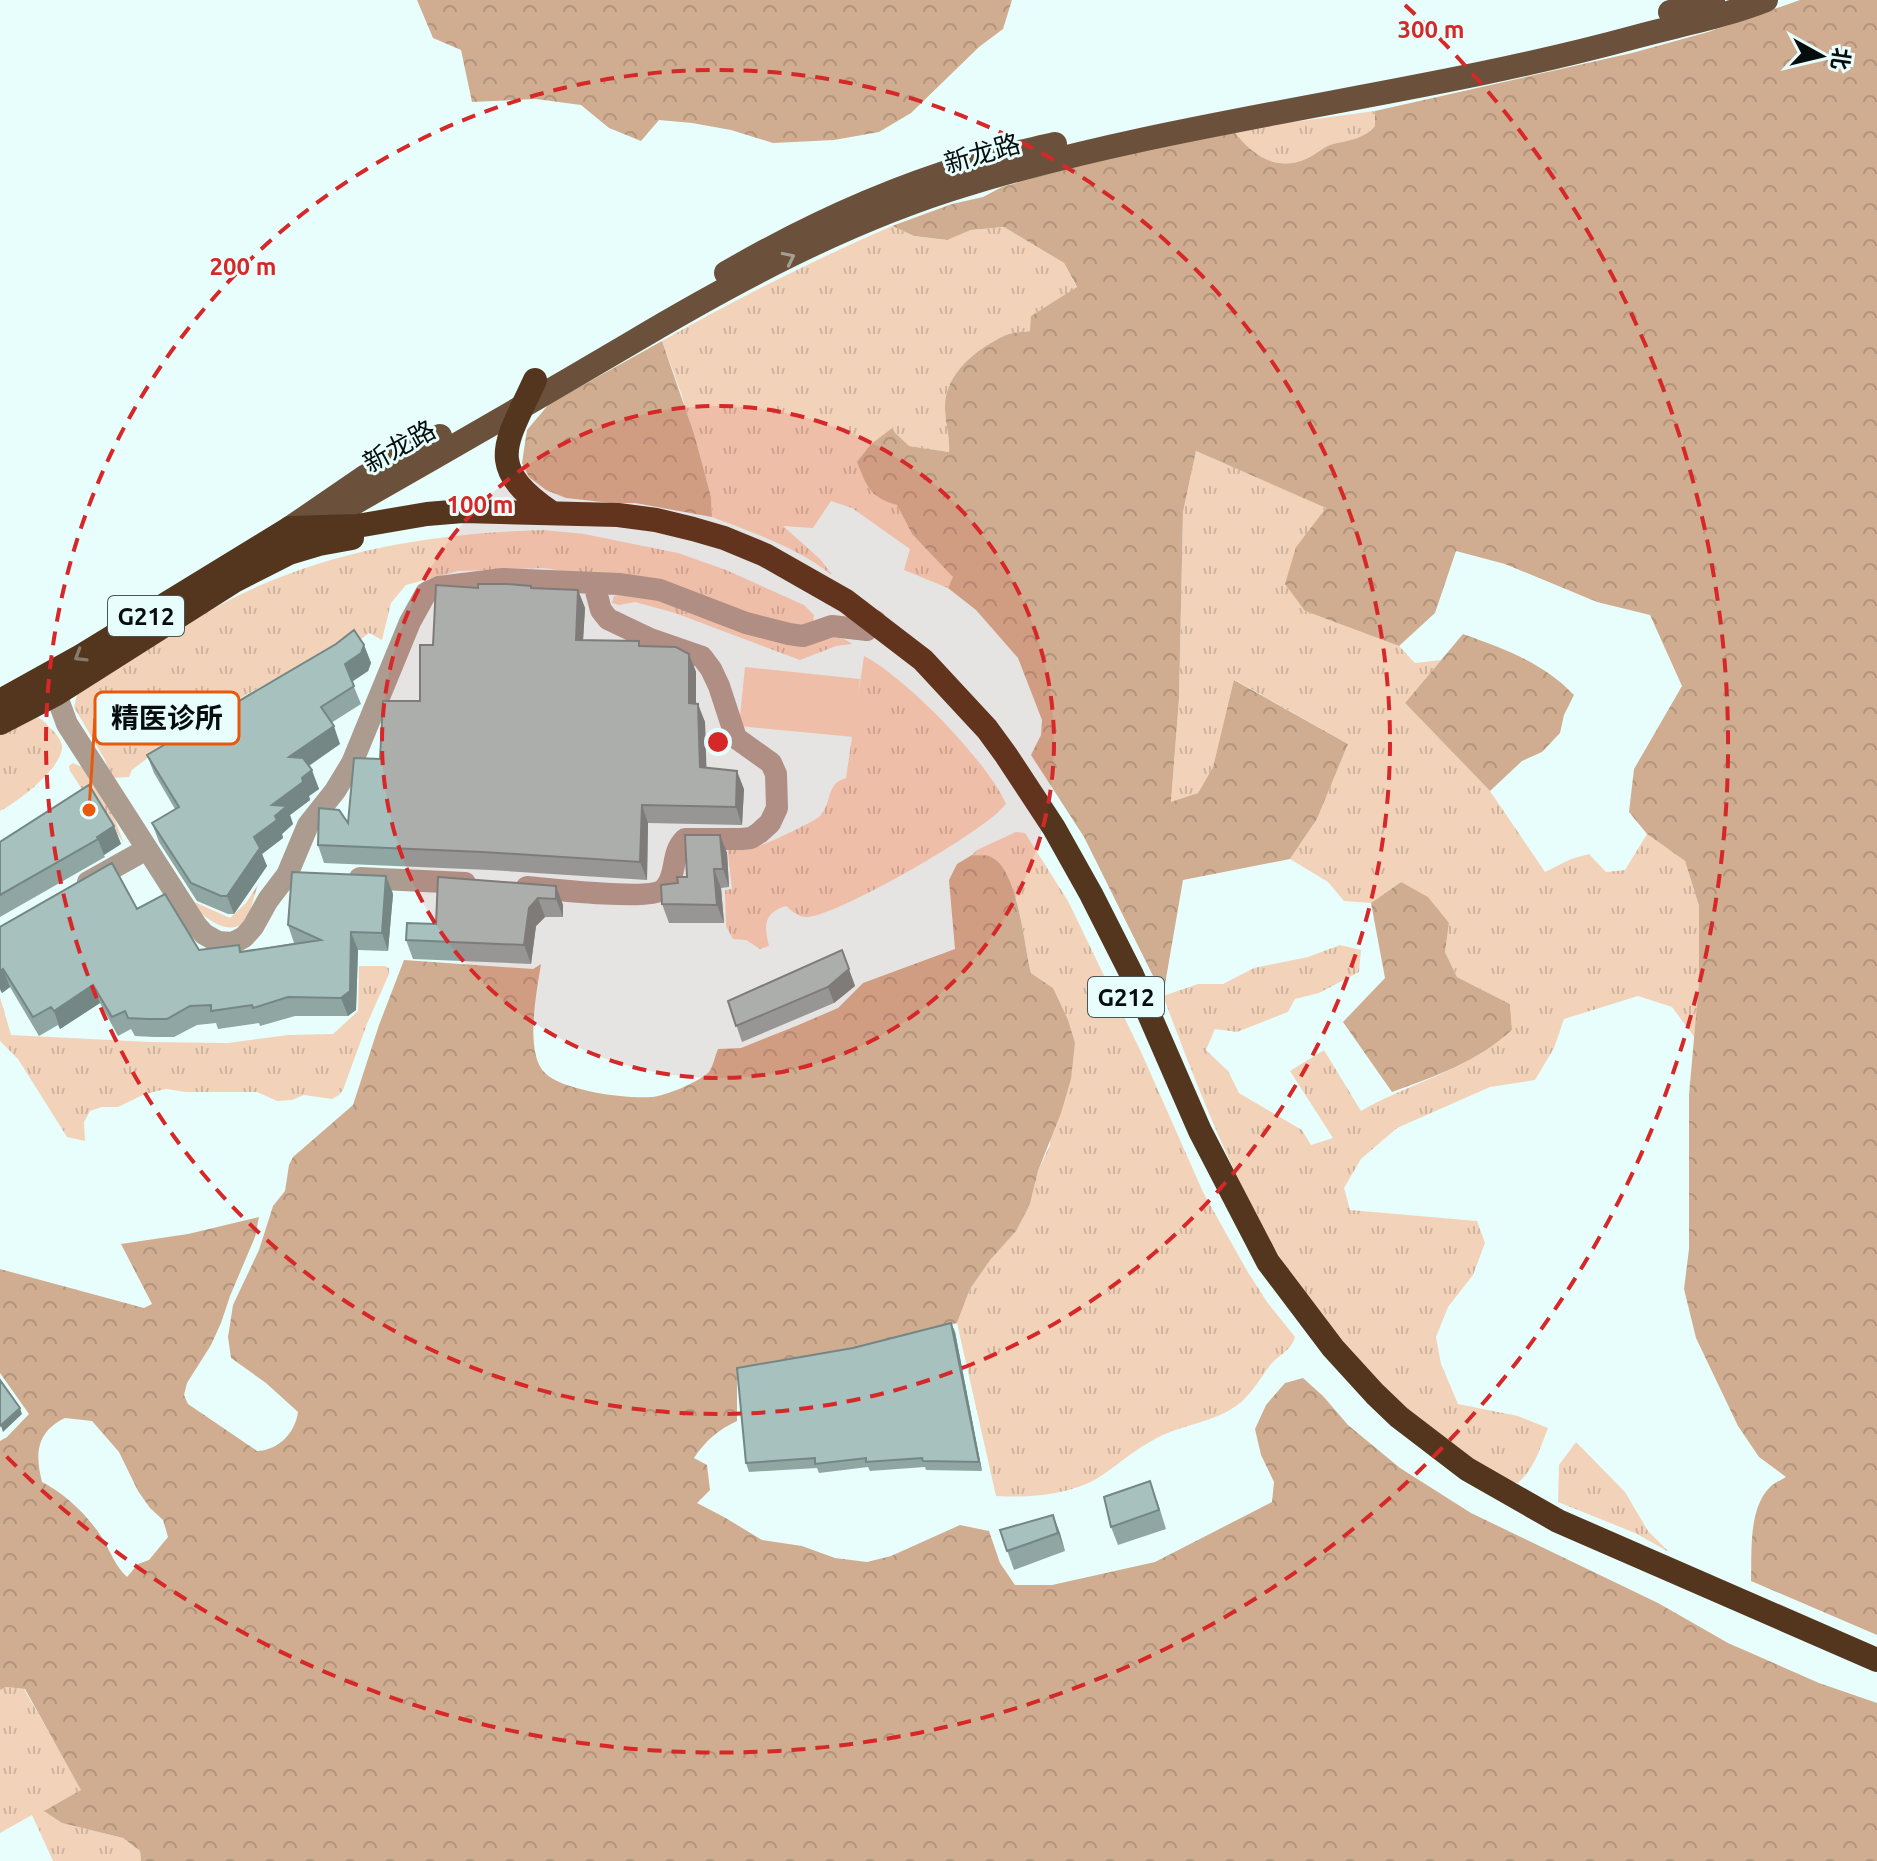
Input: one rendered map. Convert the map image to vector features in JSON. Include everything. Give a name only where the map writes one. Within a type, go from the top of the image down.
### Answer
[{"type":"highway","points":[[535,380],[506,448],[507,466],[515,483],[529,497],[562,520]]},
{"type":"highway","name":"G212","points":[[0,701],[81,656],[290,528],[357,526],[463,511],[562,520]]},
{"type":"highway","name":"G212","points":[[0,723],[56,694],[234,581],[289,553],[319,544],[434,528],[618,515],[656,520],[724,538],[765,555],[846,601],[946,701],[993,762],[1062,867],[1119,981],[1204,1171],[1254,1264],[1297,1324],[1338,1373],[1422,1451],[1459,1480],[1491,1499],[1598,1554],[1877,1675]]},
{"type":"highway","name":"G212","points":[[871,626],[923,660],[987,729],[1029,788],[1091,894],[1132,975],[1200,1131],[1250,1231],[1287,1289],[1333,1348],[1375,1394],[1409,1425],[1467,1469],[1558,1521],[1877,1660]]},
{"type":"main road","name":"新龙路","points":[[290,528],[366,476],[780,241],[965,166],[1108,131],[1537,48],[1713,0]]},
{"type":"main road","name":"新龙路","points":[[289,553],[356,502],[674,317],[850,229],[965,185],[1111,145],[1539,62],[1732,13],[1766,0]]},
{"type":"street","points":[[56,694],[67,724],[196,925],[218,942],[233,943],[244,937],[287,875],[308,825],[352,763],[410,622],[426,593],[439,587],[503,579],[619,584],[660,590],[746,623],[789,634],[803,636],[832,626],[871,626]]},
{"type":"street","points":[[339,877],[614,894],[656,893],[665,888],[670,880],[674,854],[685,839],[751,838],[770,823],[777,808],[778,788],[771,763],[736,738],[715,677],[702,657],[650,639],[608,619],[601,610],[594,584]]},
{"type":"street","points":[[64,896],[147,849]]},
{"type":"street","points":[[287,875],[310,876]]},
{"type":"green space","points":[[417,0],[1012,0],[1003,29],[979,47],[911,113],[879,132],[834,140],[773,143],[731,130],[659,120],[641,141],[609,128],[581,105],[536,99],[472,102],[461,50],[433,38]]},
{"type":"green space","points":[[1800,0],[1877,0],[1877,1635],[1751,1581],[1753,1531],[1758,1507],[1770,1487],[1786,1477],[1759,1457],[1738,1426],[1696,1338],[1684,1289],[1689,1249],[1689,1095],[1699,982],[1699,906],[1685,861],[1647,834],[1629,812],[1634,769],[1682,686],[1650,615],[1597,602],[1505,564],[1456,551],[1435,613],[1399,646],[1305,611],[1285,584],[1296,547],[1326,508],[1196,451],[1183,512],[1179,699],[1171,802],[1198,793],[1213,767],[1234,680],[1348,744],[1317,819],[1290,859],[1183,880],[1163,996],[1084,837],[1031,755],[1041,735],[1042,720],[1018,658],[976,610],[948,588],[953,577],[912,534],[897,505],[871,490],[857,462],[871,444],[891,429],[909,446],[949,452],[946,396],[956,373],[995,340],[1030,331],[1031,316],[1077,287],[1064,263],[1004,227],[971,230],[947,240],[914,236],[892,226],[952,204],[983,197],[1002,187],[1096,160],[1233,130],[1248,147],[1266,159],[1296,162],[1330,145],[1365,134],[1375,126],[1375,111],[1632,53],[1708,32]]},
{"type":"green space","points":[[1375,111],[1375,126],[1365,134],[1330,145],[1296,162],[1266,159],[1248,147],[1233,130]]},
{"type":"green space","points":[[892,226],[914,236],[946,240],[971,230],[1004,227],[1064,263],[1077,288],[1031,316],[1031,331],[1009,334],[995,340],[956,373],[946,396],[949,452],[909,446],[897,505],[912,534],[954,577],[948,588],[904,570],[910,549],[852,508],[831,501],[813,528],[783,526],[820,559],[832,575],[789,549],[712,517],[711,497],[681,393],[662,341],[776,280]]},
{"type":"green space","points":[[662,341],[694,434],[711,497],[712,517],[635,503],[566,498],[546,490],[529,477],[522,463],[527,430],[549,404]]},
{"type":"green space","points":[[1196,451],[1327,508],[1296,547],[1305,611],[1399,646],[1415,663],[1441,660],[1405,703],[1490,791],[1545,872],[1589,854],[1606,872],[1625,870],[1647,834],[1685,861],[1699,906],[1695,1038],[1672,1007],[1638,996],[1564,1019],[1554,1048],[1535,1080],[1490,1087],[1397,1128],[1361,1159],[1344,1188],[1350,1210],[1477,1221],[1485,1243],[1473,1275],[1448,1307],[1436,1337],[1441,1364],[1458,1404],[1518,1416],[1548,1428],[1533,1464],[1518,1483],[1480,1466],[1394,1396],[1346,1347],[1304,1293],[1251,1206],[1207,1109],[1163,996],[1198,984],[1223,984],[1254,968],[1308,957],[1340,945],[1361,950],[1359,972],[1319,993],[1295,999],[1288,1012],[1237,1032],[1215,1029],[1206,1050],[1228,1071],[1239,1093],[1302,1130],[1311,1145],[1333,1138],[1290,1071],[1324,1050],[1361,1111],[1459,1066],[1512,1030],[1510,1004],[1457,977],[1445,952],[1449,923],[1401,882],[1371,903],[1344,901],[1328,882],[1290,859],[1317,819],[1348,744],[1235,680],[1213,767],[1198,793],[1171,803],[1179,699],[1183,512]]},
{"type":"green space","points":[[543,530],[584,534],[678,553],[726,570],[804,605],[814,615],[813,623],[795,627],[589,575],[543,568],[458,571],[406,585],[391,603],[382,640],[369,633],[351,647],[273,680],[188,727],[132,770],[129,777],[111,778],[105,760],[74,707],[78,691],[207,612],[287,575],[322,562],[394,545],[468,535]]},
{"type":"green space","points":[[632,591],[798,645],[832,638],[852,644],[836,646],[800,660],[675,613],[635,602],[612,603],[614,596]]},
{"type":"green space","points":[[1463,634],[1509,651],[1537,666],[1574,695],[1564,715],[1560,733],[1542,752],[1522,761],[1490,791],[1405,703]]},
{"type":"green space","points":[[864,656],[901,682],[943,722],[982,766],[1006,804],[944,850],[850,902],[808,917],[786,906],[778,909],[767,921],[769,946],[760,949],[746,940],[733,939],[726,926],[725,890],[732,889],[727,844],[757,847],[809,823],[824,811],[835,784],[846,778]]},
{"type":"green space","points":[[745,667],[860,679],[854,737],[739,726]]},
{"type":"green space","points":[[35,716],[56,734],[62,749],[54,766],[37,784],[0,811],[0,732]]},
{"type":"green space","points":[[73,763],[82,767],[114,817],[124,844],[97,801],[91,803],[70,771],[69,766]]},
{"type":"green space","points":[[1016,832],[1025,833],[1068,901],[1142,1054],[1203,1192],[1246,1269],[1295,1337],[1291,1346],[1271,1364],[1249,1394],[1230,1410],[1155,1439],[1079,1487],[1052,1494],[996,1496],[957,1323],[970,1289],[1030,1204],[1038,1171],[1050,1145],[1053,988],[1031,973],[1008,876],[991,857],[972,855]]},
{"type":"green space","points":[[972,855],[989,856],[1000,864],[1008,876],[1031,973],[1053,988],[1075,1043],[1071,1079],[1038,1171],[1030,1204],[1016,1231],[970,1289],[957,1323],[853,1352],[737,1372],[737,1421],[713,1436],[694,1458],[707,1465],[710,1490],[697,1503],[762,1540],[802,1546],[835,1558],[867,1562],[891,1556],[960,1525],[989,1531],[1000,1563],[1015,1585],[1052,1585],[1155,1562],[1272,1502],[1274,1482],[1261,1455],[1255,1429],[1266,1405],[1285,1383],[1303,1378],[1348,1425],[1400,1468],[1471,1513],[1658,1603],[1728,1643],[1819,1683],[1877,1703],[1877,1861],[141,1861],[140,1851],[123,1838],[62,1823],[44,1811],[81,1790],[25,1689],[6,1687],[0,1690],[0,1441],[29,1414],[0,1373],[0,1269],[144,1308],[152,1304],[121,1244],[188,1234],[259,1217],[255,1237],[221,1323],[187,1383],[184,1395],[188,1404],[257,1451],[265,1450],[285,1439],[298,1412],[266,1383],[231,1358],[228,1337],[233,1305],[259,1250],[273,1206],[285,1191],[293,1157],[353,1105],[404,960],[533,969],[541,964],[533,1037],[539,1064],[545,1073],[580,1089],[627,1097],[658,1096],[704,1076],[710,1070],[718,1049],[741,1048],[796,1026],[838,1008],[863,983],[955,949],[949,880],[957,864]],"holes":[[[65,1418],[92,1421],[119,1452],[138,1491],[163,1520],[168,1537],[149,1560],[138,1564],[127,1577],[84,1514],[42,1482],[39,1453],[48,1430]]]},
{"type":"green space","points":[[1401,882],[1428,897],[1449,923],[1445,952],[1457,977],[1510,1004],[1512,1030],[1470,1059],[1392,1092],[1343,1022],[1385,978],[1371,903]]},
{"type":"green space","points":[[259,883],[246,919],[232,928],[207,918],[188,899],[230,918],[246,903]]},
{"type":"green space","points":[[359,966],[385,966],[389,968],[389,974],[343,1090],[332,1099],[304,1095],[277,1101],[257,1092],[166,1089],[145,1094],[118,1107],[90,1111],[84,1122],[85,1141],[67,1137],[18,1059],[0,1041],[0,997],[11,1035],[228,1043],[288,1035],[333,1034],[358,1011]]},
{"type":"green space","points":[[1576,1442],[1625,1492],[1648,1531],[1669,1552],[1635,1533],[1558,1502],[1559,1465]]},
{"type":"green space","points":[[6,1687],[24,1689],[82,1790],[45,1811],[62,1823],[123,1838],[140,1851],[141,1861],[53,1861],[32,1815],[0,1833],[0,1690]]},
{"type":"building","points":[[478,584],[578,590],[576,640],[639,641],[639,646],[676,647],[689,654],[689,703],[698,704],[700,767],[737,771],[736,807],[642,805],[640,862],[318,845],[319,808],[339,810],[348,823],[354,758],[380,759],[383,701],[420,701],[420,645],[433,645],[436,585],[478,588]]},
{"type":"building","points":[[354,630],[364,645],[361,653],[345,664],[354,686],[321,707],[334,726],[289,757],[303,758],[312,770],[302,778],[303,782],[272,805],[287,806],[275,816],[277,820],[254,837],[260,848],[227,896],[191,883],[152,823],[179,807],[147,755],[336,644]]},
{"type":"building","points":[[89,785],[114,826],[98,839],[0,895],[0,842]]},
{"type":"building","points":[[685,835],[720,835],[723,869],[714,869],[717,905],[662,904],[661,885],[678,883],[677,877],[687,877]]},
{"type":"building","points":[[112,863],[137,909],[165,894],[199,950],[239,945],[240,952],[321,940],[288,925],[292,872],[386,876],[382,933],[351,932],[350,991],[341,998],[288,997],[253,1008],[252,1005],[211,1011],[211,1005],[190,1006],[167,1019],[147,1019],[128,1018],[125,1011],[112,1017],[93,985],[54,1011],[51,1007],[33,1017],[3,969],[0,971],[0,927]]},
{"type":"building","points":[[438,877],[556,886],[556,899],[538,898],[529,908],[524,945],[406,940],[407,923],[436,924]]},
{"type":"building","points":[[842,950],[849,969],[828,987],[736,1026],[728,1001]]},
{"type":"building","points":[[951,1323],[979,1462],[923,1461],[922,1458],[866,1462],[866,1458],[815,1464],[815,1458],[746,1463],[737,1368],[853,1348]]},
{"type":"building","points":[[0,1380],[20,1408],[0,1426]]},
{"type":"building","points":[[1150,1481],[1159,1510],[1111,1527],[1104,1497]]},
{"type":"building","points":[[1053,1515],[1058,1533],[1007,1551],[1000,1530]]},
{"type":"place","name":"精医诊所","points":[[89,810]]}]
